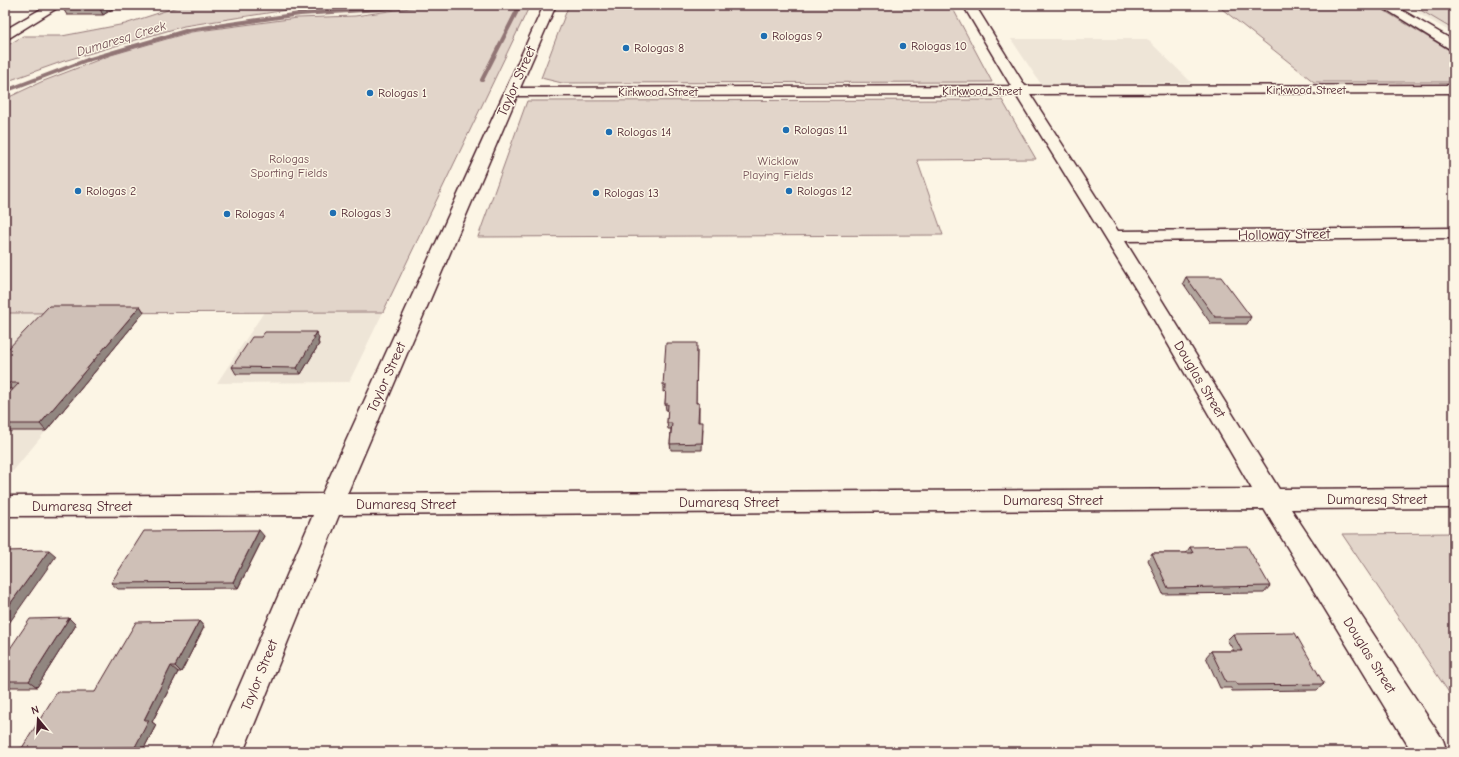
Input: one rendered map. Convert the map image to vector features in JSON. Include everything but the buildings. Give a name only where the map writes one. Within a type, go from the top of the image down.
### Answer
[{"type":"street","points":[[5,35],[56,5]]},
{"type":"street","name":"Taylor Street","points":[[227,752],[330,504],[550,5]]},
{"type":"street","name":"Douglas Street","points":[[969,5],[1021,91],[1113,236],[1272,499],[1431,752]]},
{"type":"street","points":[[1386,5],[1454,46]]},
{"type":"street","name":"Kirkwood Street","points":[[511,92],[1454,89]]},
{"type":"street","name":"Holloway Street","points":[[1113,236],[1454,233]]},
{"type":"street","name":"Dumaresq Street","points":[[5,506],[1454,498]]},
{"type":"shaded area","points":[[1404,5],[1454,5],[1454,34]]},
{"type":"shaded area","points":[[1011,39],[1147,39],[1192,83],[1041,84]]},
{"type":"shaded area","points":[[144,312],[13,471],[5,471],[5,313]]},
{"type":"shaded area","points":[[264,312],[383,312],[349,382],[217,383]]},
{"type":"green space","points":[[183,5],[368,5],[306,7],[184,26],[64,61],[5,82],[5,47],[23,36],[62,36],[125,24]]},
{"type":"green space","name":"Rologas Sporting Fields","points":[[530,5],[383,312],[5,313],[5,99],[41,82],[111,55],[191,32],[297,18],[355,16],[410,8]]},
{"type":"green space","points":[[595,5],[951,5],[992,82],[562,83],[541,78],[568,7]]},
{"type":"green space","points":[[1217,5],[1375,5],[1454,53],[1454,82],[1314,82]]},
{"type":"green space","points":[[1412,5],[1454,5],[1454,30]]},
{"type":"green space","name":"Wicklow Playing Fields","points":[[1002,100],[1036,159],[917,160],[943,235],[478,237],[527,101]]},
{"type":"green space","points":[[1454,533],[1454,700],[1342,534]]},
{"type":"waterway","name":"Dumaresq Creek","points":[[5,91],[87,60],[189,30],[300,14],[381,9],[414,5]]},
{"type":"waterway","points":[[482,80],[520,5]]},
{"type":"place","name":"Rologas 9","points":[[764,36]]},
{"type":"place","name":"Rologas 10","points":[[903,46]]},
{"type":"place","name":"Rologas 8","points":[[626,48]]},
{"type":"place","name":"Rologas 1","points":[[370,93]]},
{"type":"place","name":"Rologas 11","points":[[786,130]]},
{"type":"place","name":"Rologas 14","points":[[609,132]]},
{"type":"place","name":"Rologas 2","points":[[78,191]]},
{"type":"place","name":"Rologas 12","points":[[789,191]]},
{"type":"place","name":"Rologas 13","points":[[596,193]]},
{"type":"place","name":"Rologas 3","points":[[333,213]]},
{"type":"place","name":"Rologas 4","points":[[227,214]]}]
